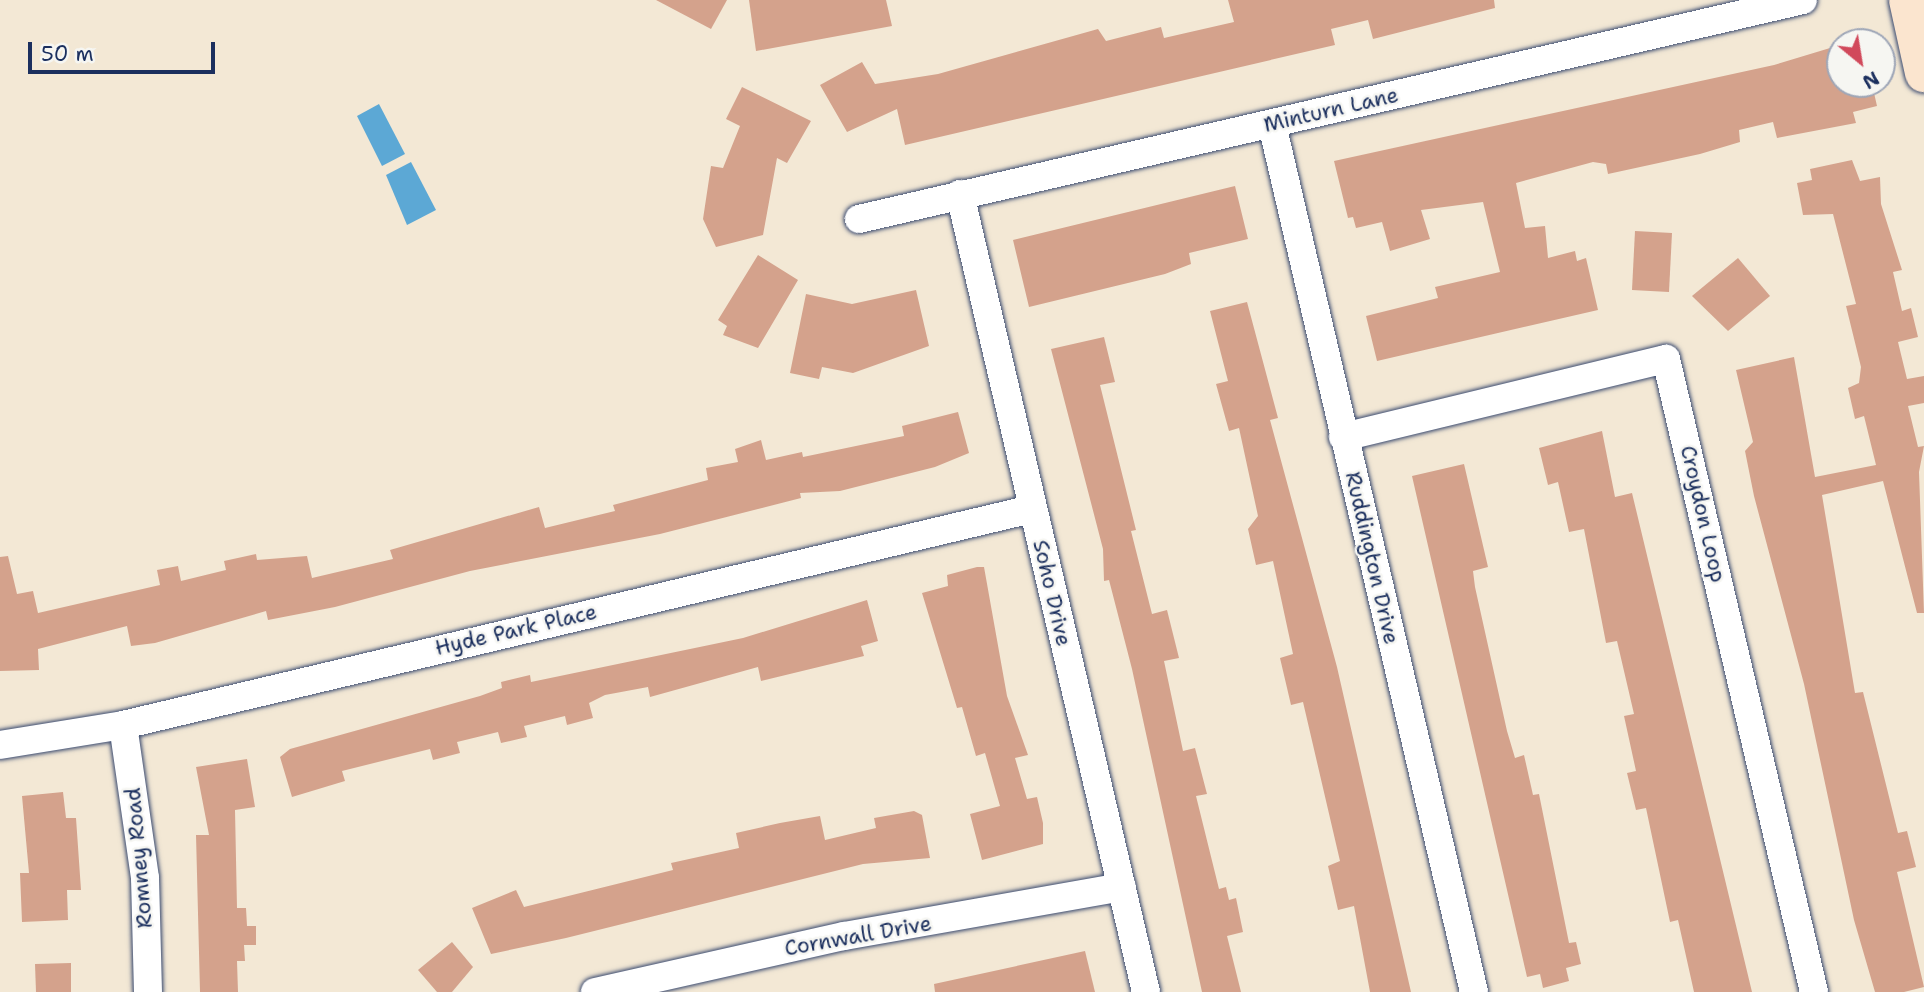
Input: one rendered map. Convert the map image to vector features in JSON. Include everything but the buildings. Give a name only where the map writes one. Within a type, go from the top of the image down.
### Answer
[{"type":"street","name":"Minturn Lane","points":[[859,219],[1803,0]]},
{"type":"street","points":[[1908,0],[1924,73]]},
{"type":"street","name":"Ruddington Drive","points":[[1272,124],[1474,992]]},
{"type":"street","name":"Soho Drive","points":[[960,194],[1146,992]]},
{"type":"street","name":"Croydon Loop","points":[[1343,437],[1666,359],[1814,992]]},
{"type":"street","name":"Hyde Park Place","points":[[0,746],[123,725],[1032,509]]},
{"type":"street","name":"Romney Road","points":[[123,725],[145,878],[148,992]]},
{"type":"street","name":"Cornwall Drive","points":[[595,992],[831,938],[1122,887]]},
{"type":"water","points":[[379,104],[405,154],[382,166],[357,116]]},
{"type":"water","points":[[411,162],[436,210],[407,225],[386,175]]}]
